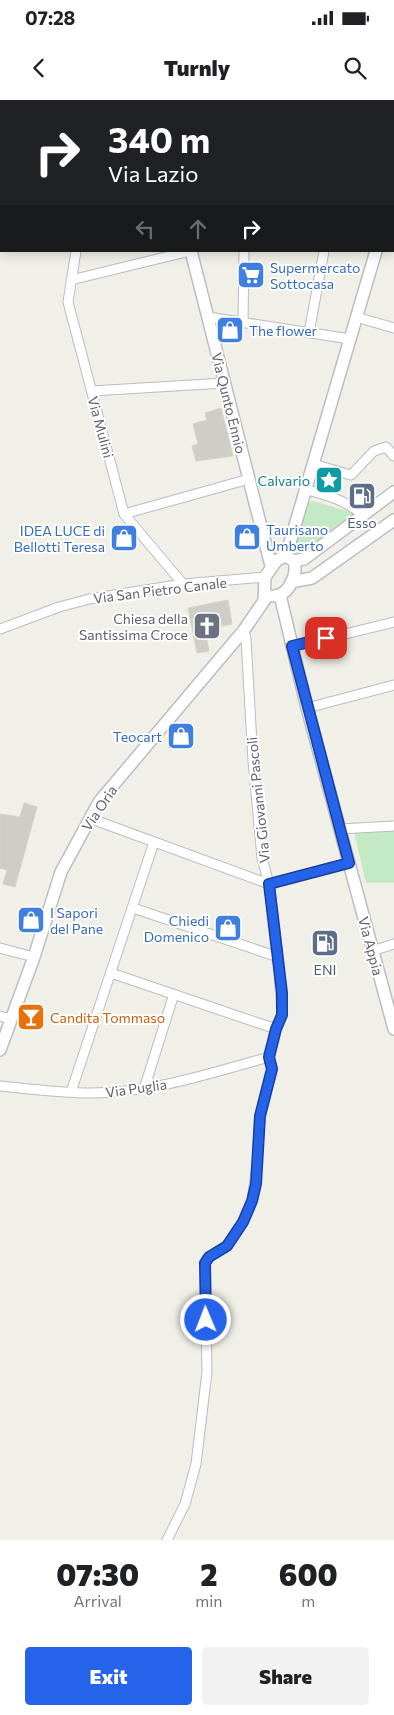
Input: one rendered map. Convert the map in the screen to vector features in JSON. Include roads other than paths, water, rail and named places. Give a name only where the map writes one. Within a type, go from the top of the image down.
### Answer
[{"type":"main road","name":"Via Qunto Ennio","points":[[191,252],[270,560]]},
{"type":"main road","points":[[376,252],[304,489],[290,558],[296,569],[291,582],[280,595],[266,597],[264,586],[270,560],[290,558],[304,559],[394,492]]},
{"type":"main road","points":[[291,582],[312,578],[394,520]]},
{"type":"main road","name":"Via Appia","points":[[280,595],[307,708],[394,1029]]},
{"type":"main road","name":"Via Oria","points":[[0,1050],[5,1017],[34,957],[61,872],[89,818],[99,802],[244,630],[266,597]]},
{"type":"street","name":"Via Mulini","points":[[76,252],[68,302],[124,514],[183,584]]},
{"type":"street","points":[[71,280],[187,252]]},
{"type":"street","points":[[243,323],[244,252]]},
{"type":"street","points":[[309,333],[324,252]]},
{"type":"street","points":[[208,317],[350,339]]},
{"type":"street","points":[[356,317],[394,328]]},
{"type":"street","points":[[92,391],[224,383]]},
{"type":"street","points":[[313,464],[351,475],[374,452],[386,447],[394,456]]},
{"type":"street","points":[[124,514],[249,480]]},
{"type":"street","points":[[304,489],[333,497],[354,507],[364,515]]},
{"type":"street","name":"Via San Pietro Canale","points":[[0,629],[59,607],[90,599],[183,584],[265,577]]},
{"type":"street","points":[[292,646],[394,622]]},
{"type":"street","name":"Via Giovanni Pascoli","points":[[166,1540],[185,1504],[196,1464],[207,1372],[205,1263],[209,1257],[227,1246],[243,1222],[252,1201],[256,1184],[260,1116],[272,1069],[269,1057],[276,1029],[282,1015],[278,957],[269,884],[262,858],[259,829],[244,630]]},
{"type":"street","points":[[307,708],[394,685]]},
{"type":"street","points":[[89,818],[269,884],[349,863]]},
{"type":"street","points":[[340,829],[394,826]]},
{"type":"street","points":[[71,1092],[154,842]]},
{"type":"street","points":[[133,908],[278,957]]},
{"type":"street","points":[[372,951],[394,944]]},
{"type":"street","points":[[0,948],[34,957]]},
{"type":"street","points":[[111,973],[276,1029]]},
{"type":"street","points":[[144,1089],[174,994]]},
{"type":"street","name":"Via Puglia","points":[[0,1086],[92,1093],[144,1089],[194,1078],[269,1057]]},
{"type":"place","name":"Supermercato Sottocasa","points":[[251,275]]},
{"type":"place","name":"The flower","points":[[230,330]]},
{"type":"place","name":"Calvario","points":[[329,480]]},
{"type":"place","name":"Esso","points":[[362,496]]},
{"type":"place","name":"Taurisano Umberto","points":[[247,537]]},
{"type":"place","name":"IDEA LUCE di Bellotti Teresa","points":[[124,538]]},
{"type":"place","name":"Chiesa della Santissima Croce","points":[[207,626]]},
{"type":"place","name":"Teocart","points":[[181,736]]},
{"type":"place","name":"I Sapori del Pane","points":[[31,920]]},
{"type":"place","name":"Chiedi Domenico","points":[[228,928]]},
{"type":"place","name":"ENI","points":[[325,943]]},
{"type":"place","name":"Candita Tommaso","points":[[31,1017]]}]
